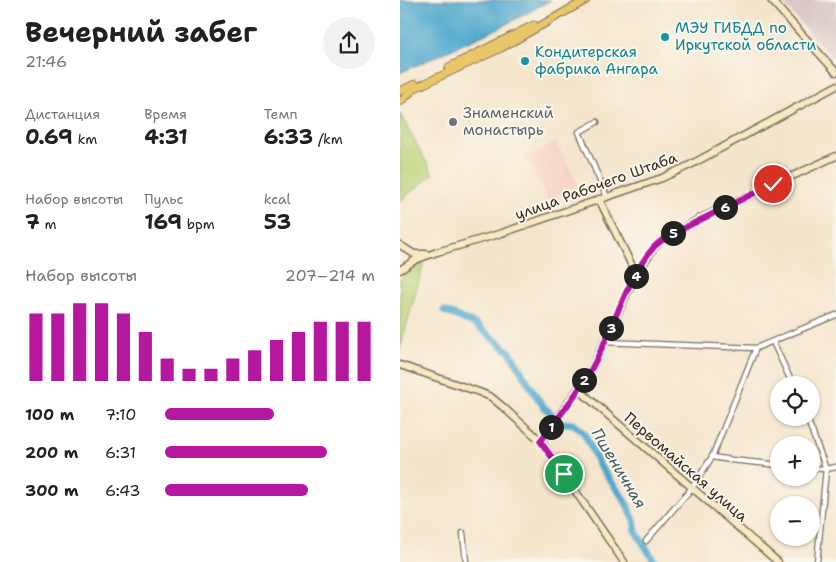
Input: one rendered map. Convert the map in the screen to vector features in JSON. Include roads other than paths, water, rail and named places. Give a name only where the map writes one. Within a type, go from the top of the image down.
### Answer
[{"type":"main road","points":[[400,91],[493,46],[577,0]]},
{"type":"main road","points":[[400,102],[415,88],[501,48],[586,0]]},
{"type":"main road","points":[[771,0],[836,72]]},
{"type":"main road","name":"улица Рабочего Штаба","points":[[437,252],[499,234],[662,178],[836,86]]},
{"type":"main road","points":[[540,441],[578,390],[593,366],[636,274],[661,241],[710,214],[836,156]]},
{"type":"main road","points":[[599,199],[636,274]]},
{"type":"main road","points":[[400,245],[414,254],[437,252]]},
{"type":"main road","points":[[400,270],[415,260],[437,252]]},
{"type":"main road","points":[[400,366],[491,397],[540,441],[624,562]]},
{"type":"main road","name":"Первомайская улица","points":[[578,390],[778,562]]},
{"type":"street","points":[[597,122],[579,132],[607,197]]},
{"type":"street","points":[[604,342],[756,348],[836,315]]},
{"type":"street","points":[[773,342],[789,376]]},
{"type":"street","points":[[646,541],[692,488],[712,457],[756,348]]},
{"type":"street","points":[[809,426],[826,469],[817,562]]},
{"type":"street","points":[[712,457],[770,464]]},
{"type":"street","points":[[820,469],[836,467]]},
{"type":"street","points":[[463,533],[466,562]]},
{"type":"water","points":[[400,0],[551,0],[499,28],[400,73]]},
{"type":"waterway","name":"Пшеничная","points":[[444,311],[475,324],[510,352],[536,396],[555,417]]},
{"type":"waterway","name":"Пшеничная","points":[[564,423],[574,424],[584,433],[599,465],[624,499],[634,519],[636,532],[655,562]]},
{"type":"place","name":"МЭУ ГИБДД по Иркутской области","points":[[665,37]]},
{"type":"place","name":"Кондитерская фабрика Ангара","points":[[525,61]]},
{"type":"place","name":"Знаменский монастырь","points":[[453,122]]}]
